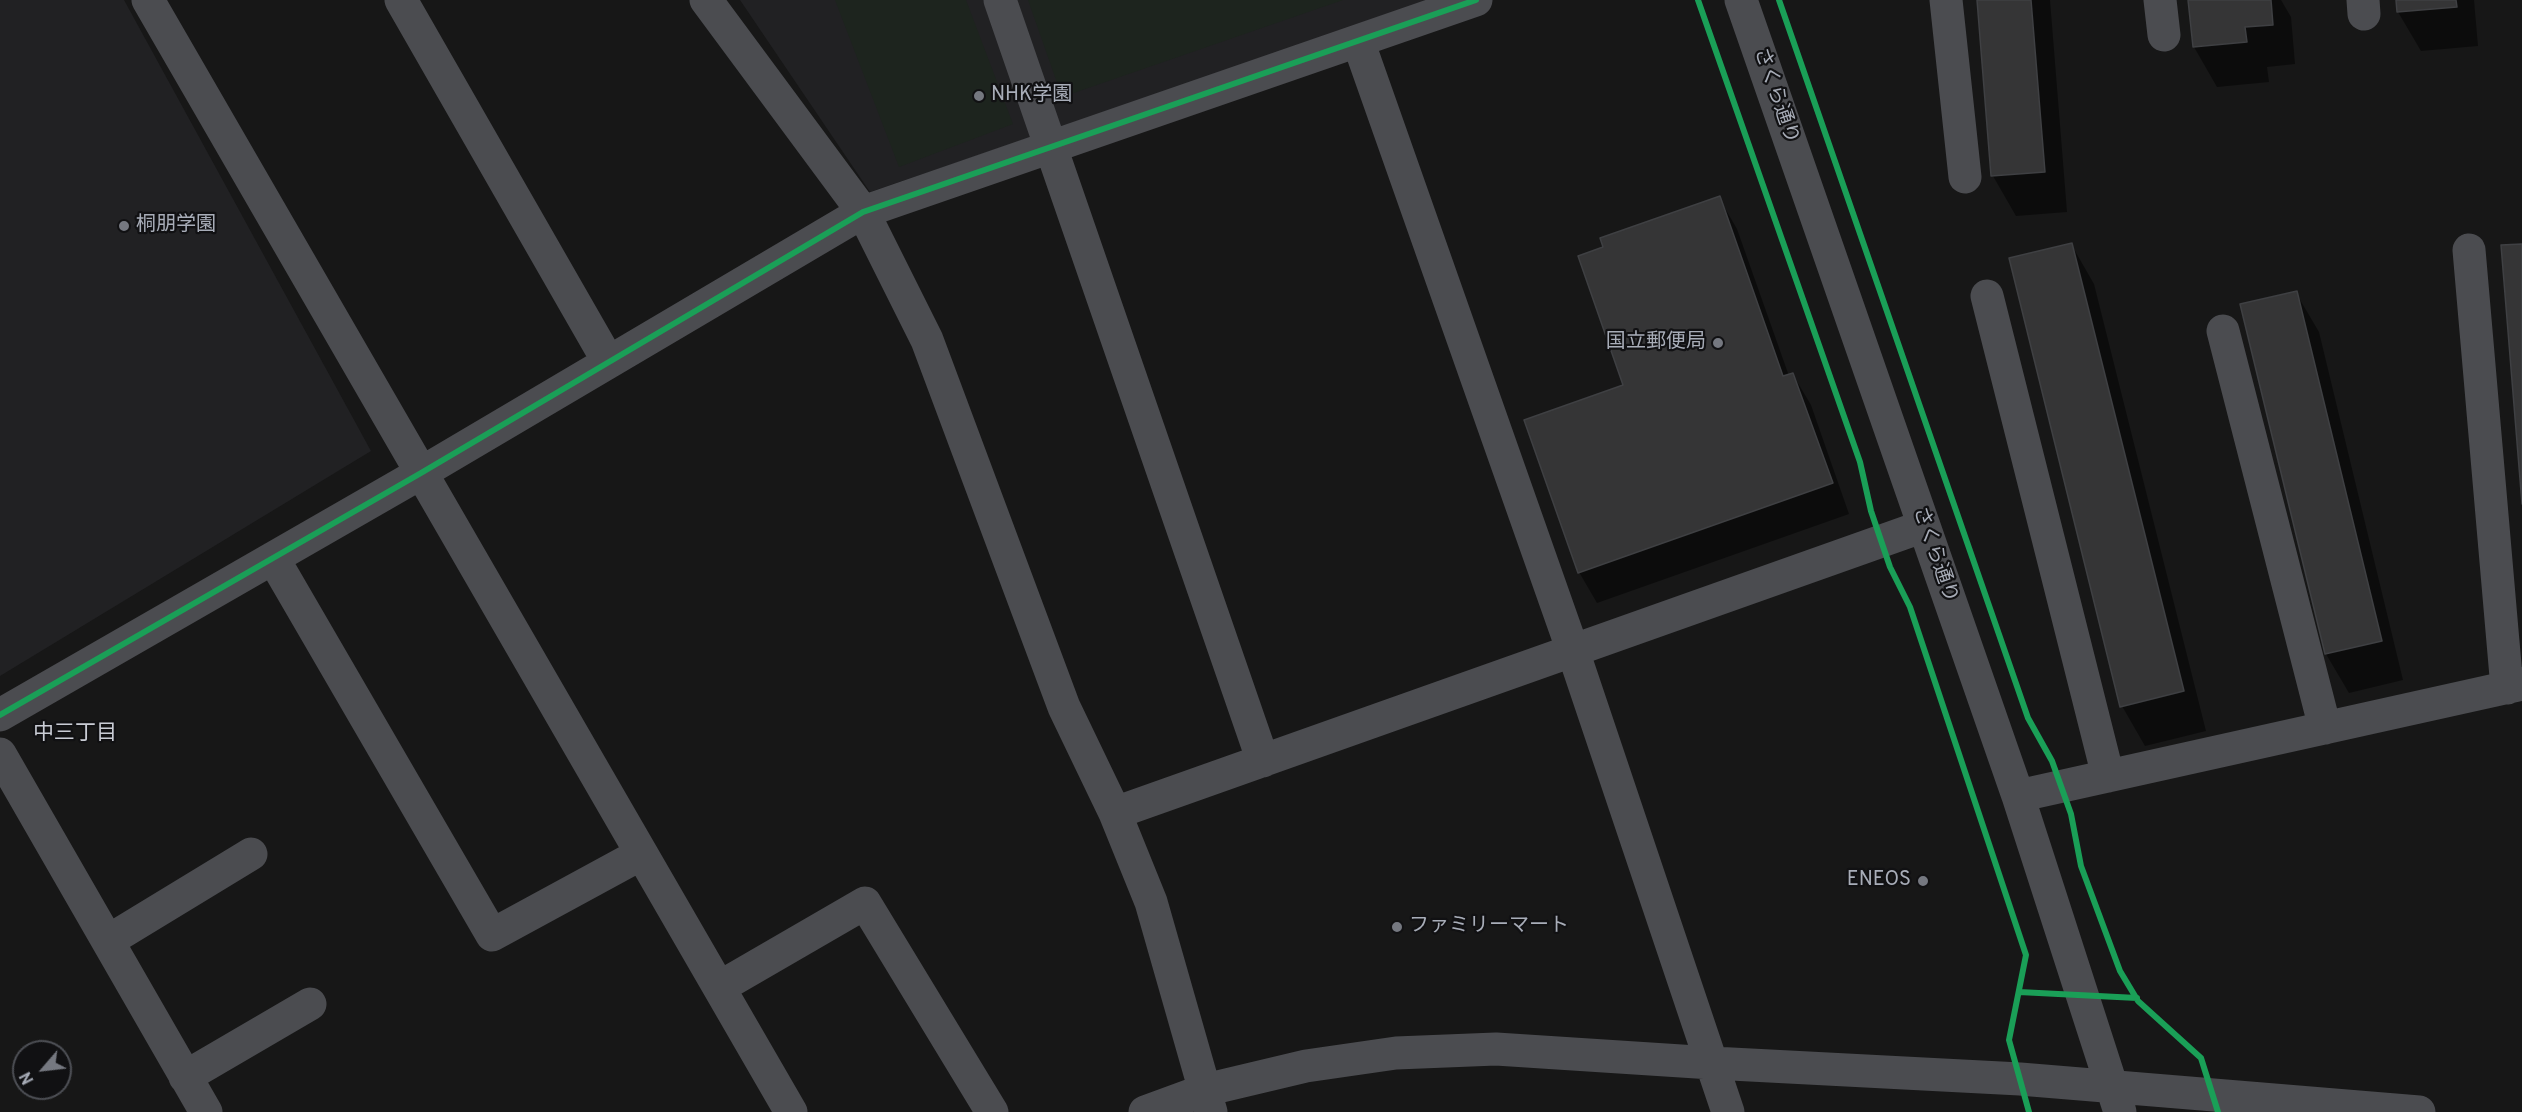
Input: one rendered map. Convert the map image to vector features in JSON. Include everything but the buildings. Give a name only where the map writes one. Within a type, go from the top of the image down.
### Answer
[{"type":"street","points":[[148,0],[720,987],[790,1112]]},
{"type":"street","points":[[401,0],[608,361]]},
{"type":"street","points":[[706,0],[863,212],[927,340],[1064,707],[1115,813],[1151,902],[1208,1101]]},
{"type":"street","points":[[1000,0],[1263,761]]},
{"type":"street","points":[[0,715],[421,474],[608,361],[863,212],[1476,0]]},
{"type":"street","name":"さくら通り","points":[[1742,0],[2018,796],[2115,1100]]},
{"type":"street","points":[[1946,0],[1965,177]]},
{"type":"street","points":[[2160,0],[2164,35]]},
{"type":"street","points":[[1358,41],[1573,651],[1728,1112]]},
{"type":"street","points":[[2018,796],[2515,686],[2469,250]]},
{"type":"street","points":[[1987,296],[2108,776]]},
{"type":"street","points":[[2223,331],[2325,728]]},
{"type":"street","points":[[1115,813],[1924,526]]},
{"type":"street","points":[[273,558],[492,935],[641,854]]},
{"type":"street","points":[[0,754],[206,1112]]},
{"type":"street","points":[[108,941],[251,854]]},
{"type":"street","points":[[720,987],[865,903],[992,1112]]},
{"type":"street","points":[[185,1077],[310,1004]]},
{"type":"street","points":[[1144,1112],[1208,1101],[1306,1066],[1396,1053],[1496,1048],[1712,1063],[2020,1079],[2115,1100],[2419,1112]]},
{"type":"shaded area","name":"桐朋学園","points":[[0,0],[124,0],[371,451],[0,676]]},
{"type":"shaded area","name":"NHK学園","points":[[740,0],[1435,0],[870,192]]},
{"type":"shaded area","points":[[835,0],[966,0],[1013,124],[899,167]]},
{"type":"shaded area","points":[[1028,0],[1343,0],[1062,97]]},
{"type":"cycle path","points":[[0,715],[421,473],[863,212],[1476,0]]},
{"type":"cycle path","points":[[1698,0],[1860,462],[1871,511],[1890,567],[1910,607],[2026,955],[2009,1040],[2029,1112]]},
{"type":"cycle path","points":[[1779,0],[2028,718],[2052,761],[2071,814],[2081,866],[2120,971],[2138,1001],[2201,1058],[2218,1112]]},
{"type":"cycle path","points":[[2019,992],[2137,998]]},
{"type":"place","name":"NHK学園","points":[[979,96]]},
{"type":"place","name":"桐朋学園","points":[[124,226]]},
{"type":"place","name":"国立郵便局","points":[[1718,343]]},
{"type":"place","name":"ENEOS","points":[[1923,881]]},
{"type":"place","name":"ファミリーマート","points":[[1397,927]]},
{"type":"district","name":"中三丁目","points":[[75,735]]}]
